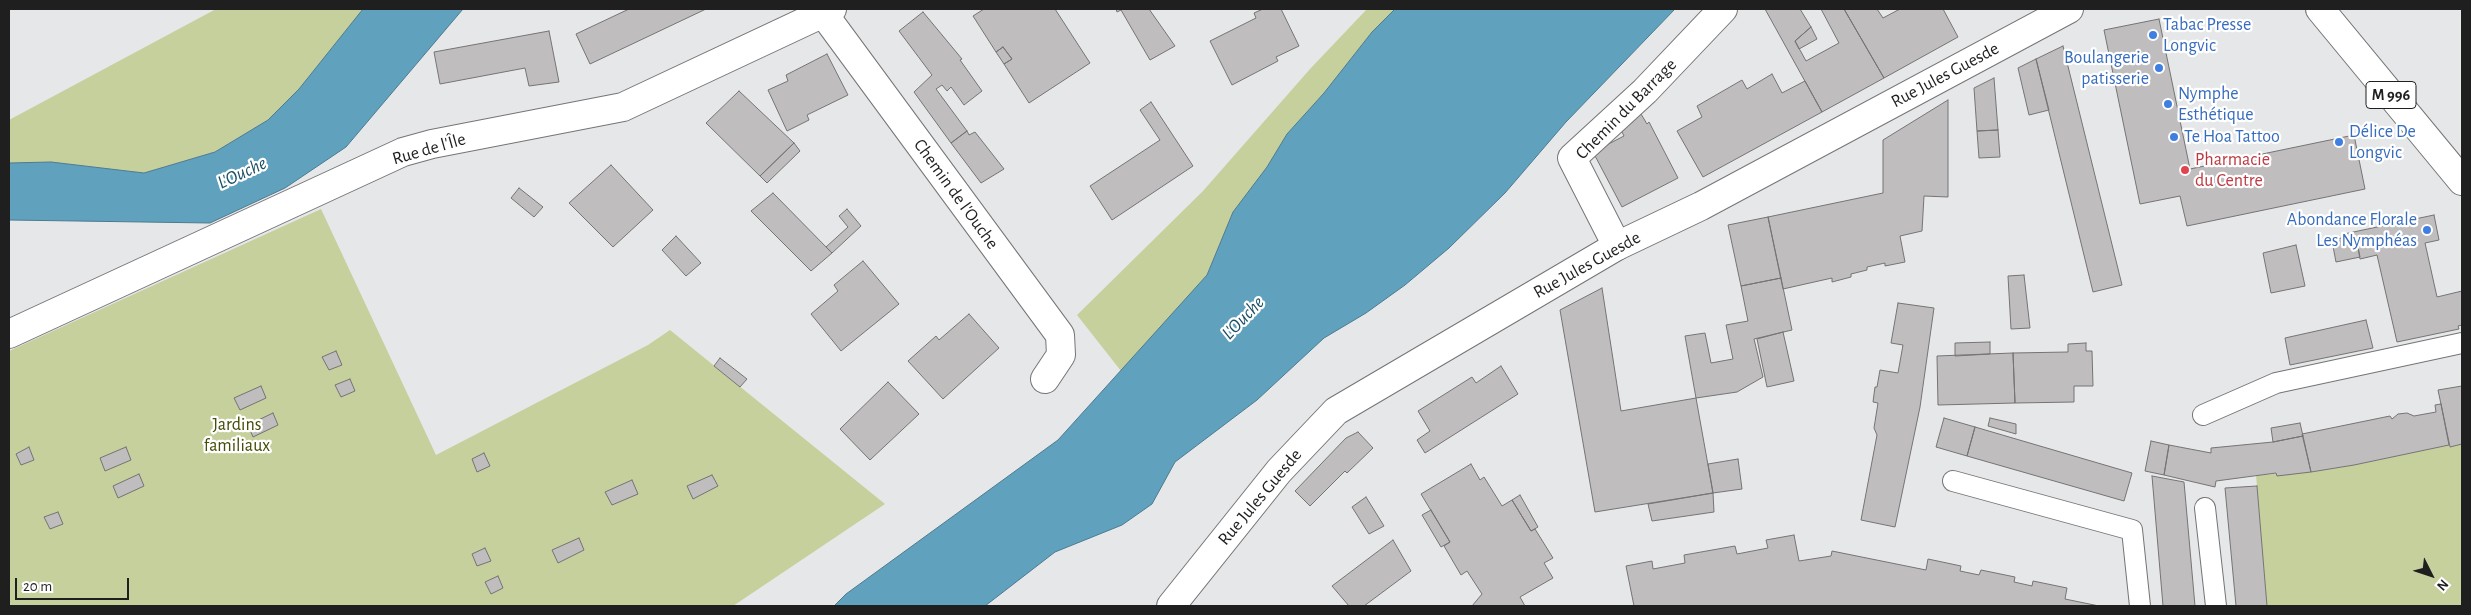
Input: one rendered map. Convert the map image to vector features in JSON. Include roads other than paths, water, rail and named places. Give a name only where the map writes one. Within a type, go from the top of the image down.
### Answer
[{"type":"street","name":"Chemin du Barrage","points":[[1617,246],[1572,158],[1645,91],[1723,9]]},
{"type":"street","name":"Rue Jules Guesde","points":[[1171,606],[1279,471],[1336,411],[1617,246],[1701,206],[2069,9]]},
{"type":"street","name":"M 996","points":[[2320,9],[2462,181]]},
{"type":"street","name":"Rue de l'Île","points":[[9,334],[403,152],[432,144],[623,107],[827,11]]},
{"type":"street","name":"Chemin de l'Ouche","points":[[827,11],[1060,335],[1061,355],[1045,379]]},
{"type":"lane","points":[[2203,415],[2276,383],[2462,343]]},
{"type":"lane","points":[[1953,481],[2132,530],[2140,606]]},
{"type":"lane","points":[[2205,508],[2216,606]]},
{"type":"water","name":"L'Ouche","points":[[363,9],[463,9],[346,147],[285,188],[210,223],[9,220],[9,163],[51,162],[144,173],[215,152],[268,120],[299,89]]},
{"type":"water","name":"L'Ouche","points":[[1395,9],[1675,9],[1566,122],[1505,193],[1449,248],[1405,285],[1366,313],[1324,338],[1257,400],[1175,462],[1152,504],[1122,525],[1055,552],[985,606],[834,606],[846,594],[1058,440],[1207,275],[1233,212],[1267,167],[1287,134],[1324,93],[1372,32]]},
{"type":"place","name":"Tabac Presse Longvic","points":[[2153,35]]},
{"type":"place","name":"Boulangerie patisserie","points":[[2159,68]]},
{"type":"place","name":"Nymphe Esthétique","points":[[2168,104]]},
{"type":"place","name":"Te Hoa Tattoo","points":[[2174,137]]},
{"type":"place","name":"Délice De Longvic","points":[[2339,142]]},
{"type":"place","name":"Pharmacie du Centre","points":[[2185,170]]},
{"type":"place","name":"Abondance Florale Les Nymphéas","points":[[2427,230]]},
{"type":"park label","name":"Jardins familiaux","points":[[237,435]]}]
